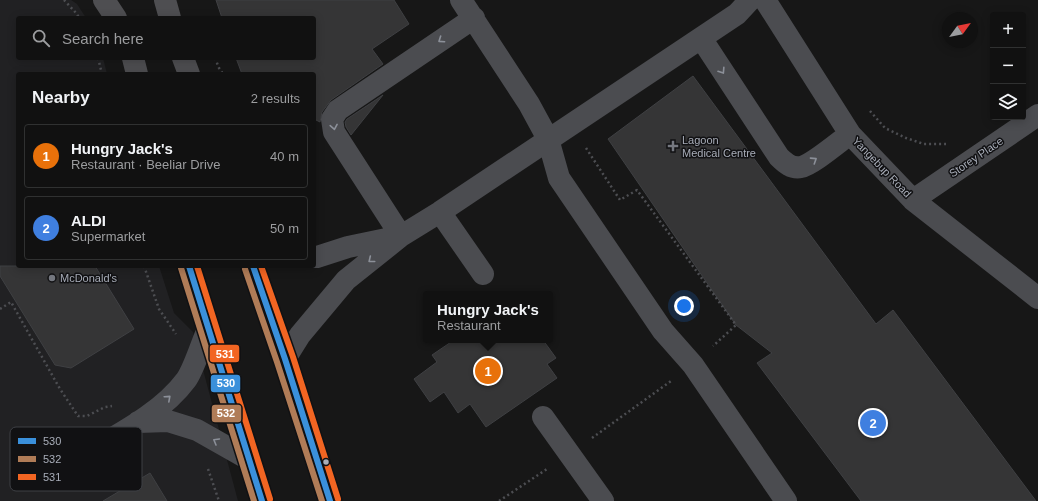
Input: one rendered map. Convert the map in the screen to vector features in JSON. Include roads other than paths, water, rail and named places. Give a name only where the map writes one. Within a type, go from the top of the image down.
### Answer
[{"type":"highway","points":[[104,0],[115,16]]},
{"type":"highway","points":[[165,0],[169,16]]},
{"type":"highway","points":[[134,60],[136,72]]},
{"type":"highway","points":[[184,60],[187,72]]},
{"type":"highway","points":[[190,268],[262,501]]},
{"type":"highway","points":[[254,268],[285,359],[330,501]]},
{"type":"street","points":[[461,0],[529,104],[548,139],[559,178],[663,331],[693,365],[786,501]]},
{"type":"street","points":[[285,359],[300,335],[346,280],[401,236],[440,212],[737,14],[750,0]]},
{"type":"street","name":"Yangebup Road","points":[[765,0],[850,134],[913,200],[1038,298]]},
{"type":"street","points":[[401,236],[334,132],[332,119],[338,110],[474,18]]},
{"type":"street","points":[[701,38],[779,157],[788,165],[800,167],[812,161],[850,134]]},
{"type":"street","name":"Storey Place","points":[[913,200],[1038,115]]},
{"type":"street","points":[[440,212],[483,274]]},
{"type":"street","points":[[316,258],[348,247],[401,236]]},
{"type":"street","points":[[130,427],[169,398],[186,380],[208,329]]},
{"type":"street","points":[[543,417],[603,501]]},
{"type":"street","points":[[138,422],[168,421],[197,430],[250,460]]},
{"type":"place","name":"Lagoon Medical Centre","points":[[673,146]]},
{"type":"place","name":"McDonald's","points":[[52,278]]},
{"type":"place","name":"Hungry Jack's","points":[[488,371]]},
{"type":"place","name":"ALDI","points":[[873,423]]}]
